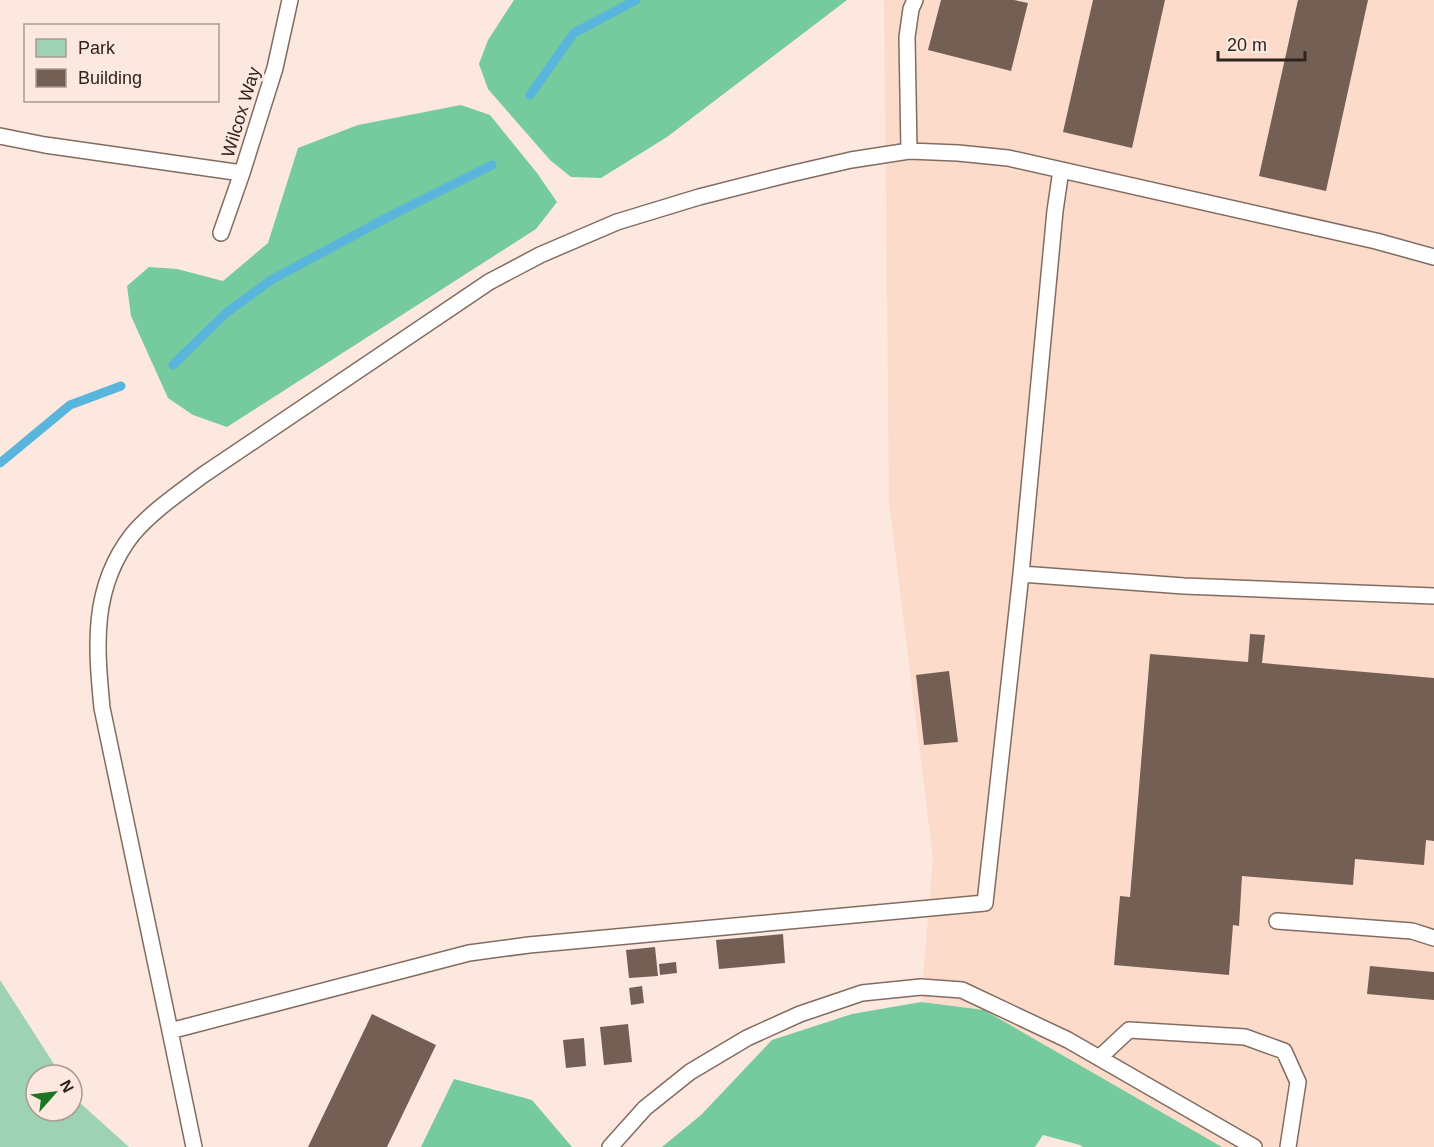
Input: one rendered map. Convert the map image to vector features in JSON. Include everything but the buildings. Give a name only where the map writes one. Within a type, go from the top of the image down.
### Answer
[{"type":"lane","name":"Wilcox Way","points":[[221,233],[275,68],[290,0]]},
{"type":"lane","points":[[909,151],[907,37],[911,9],[915,0]]},
{"type":"lane","points":[[0,136],[45,145],[242,173]]},
{"type":"lane","points":[[194,1147],[102,708],[98,668],[98,628],[105,589],[116,561],[133,534],[160,508],[203,475],[489,282],[540,255],[617,222],[699,197],[851,160],[909,151],[1008,158],[1376,241],[1434,257]]},
{"type":"lane","points":[[170,1031],[469,953],[529,945],[985,903],[1021,574],[1055,211],[1061,170]]},
{"type":"lane","points":[[1021,574],[1184,586],[1434,596]]},
{"type":"lane","points":[[1276,921],[1412,931],[1434,938]]},
{"type":"lane","points":[[610,1147],[645,1108],[690,1072],[747,1038],[789,1018],[862,993],[921,987],[962,990],[1068,1040],[1254,1147]]},
{"type":"lane","points":[[1099,1058],[1129,1030],[1245,1037],[1284,1051],[1298,1082],[1288,1147]]},
{"type":"shaded area","points":[[884,0],[1434,0],[1434,1147],[1222,1147],[984,1010],[921,1002],[933,858],[889,502]]},
{"type":"green space","points":[[514,0],[847,0],[667,137],[601,178],[571,177],[550,160],[488,89],[479,64],[488,40]]},
{"type":"green space","points":[[461,105],[490,115],[537,173],[557,202],[536,229],[227,427],[193,415],[168,398],[131,316],[127,286],[149,267],[177,269],[223,281],[268,243],[298,148],[358,125]]},
{"type":"green space","points":[[0,980],[53,1063],[24,1063],[24,1123],[84,1123],[84,1106],[129,1147],[0,1147]]},
{"type":"green space","points":[[921,1002],[984,1010],[1222,1147],[1083,1147],[1043,1135],[1035,1147],[662,1147],[701,1115],[772,1040],[852,1014]]},
{"type":"green space","points":[[454,1079],[532,1100],[572,1147],[421,1147]]},
{"type":"waterway","points":[[530,95],[574,33],[636,0]]},
{"type":"waterway","points":[[173,365],[226,313],[271,280],[392,215],[492,165]]},
{"type":"waterway","points":[[0,463],[70,405],[121,386]]}]
